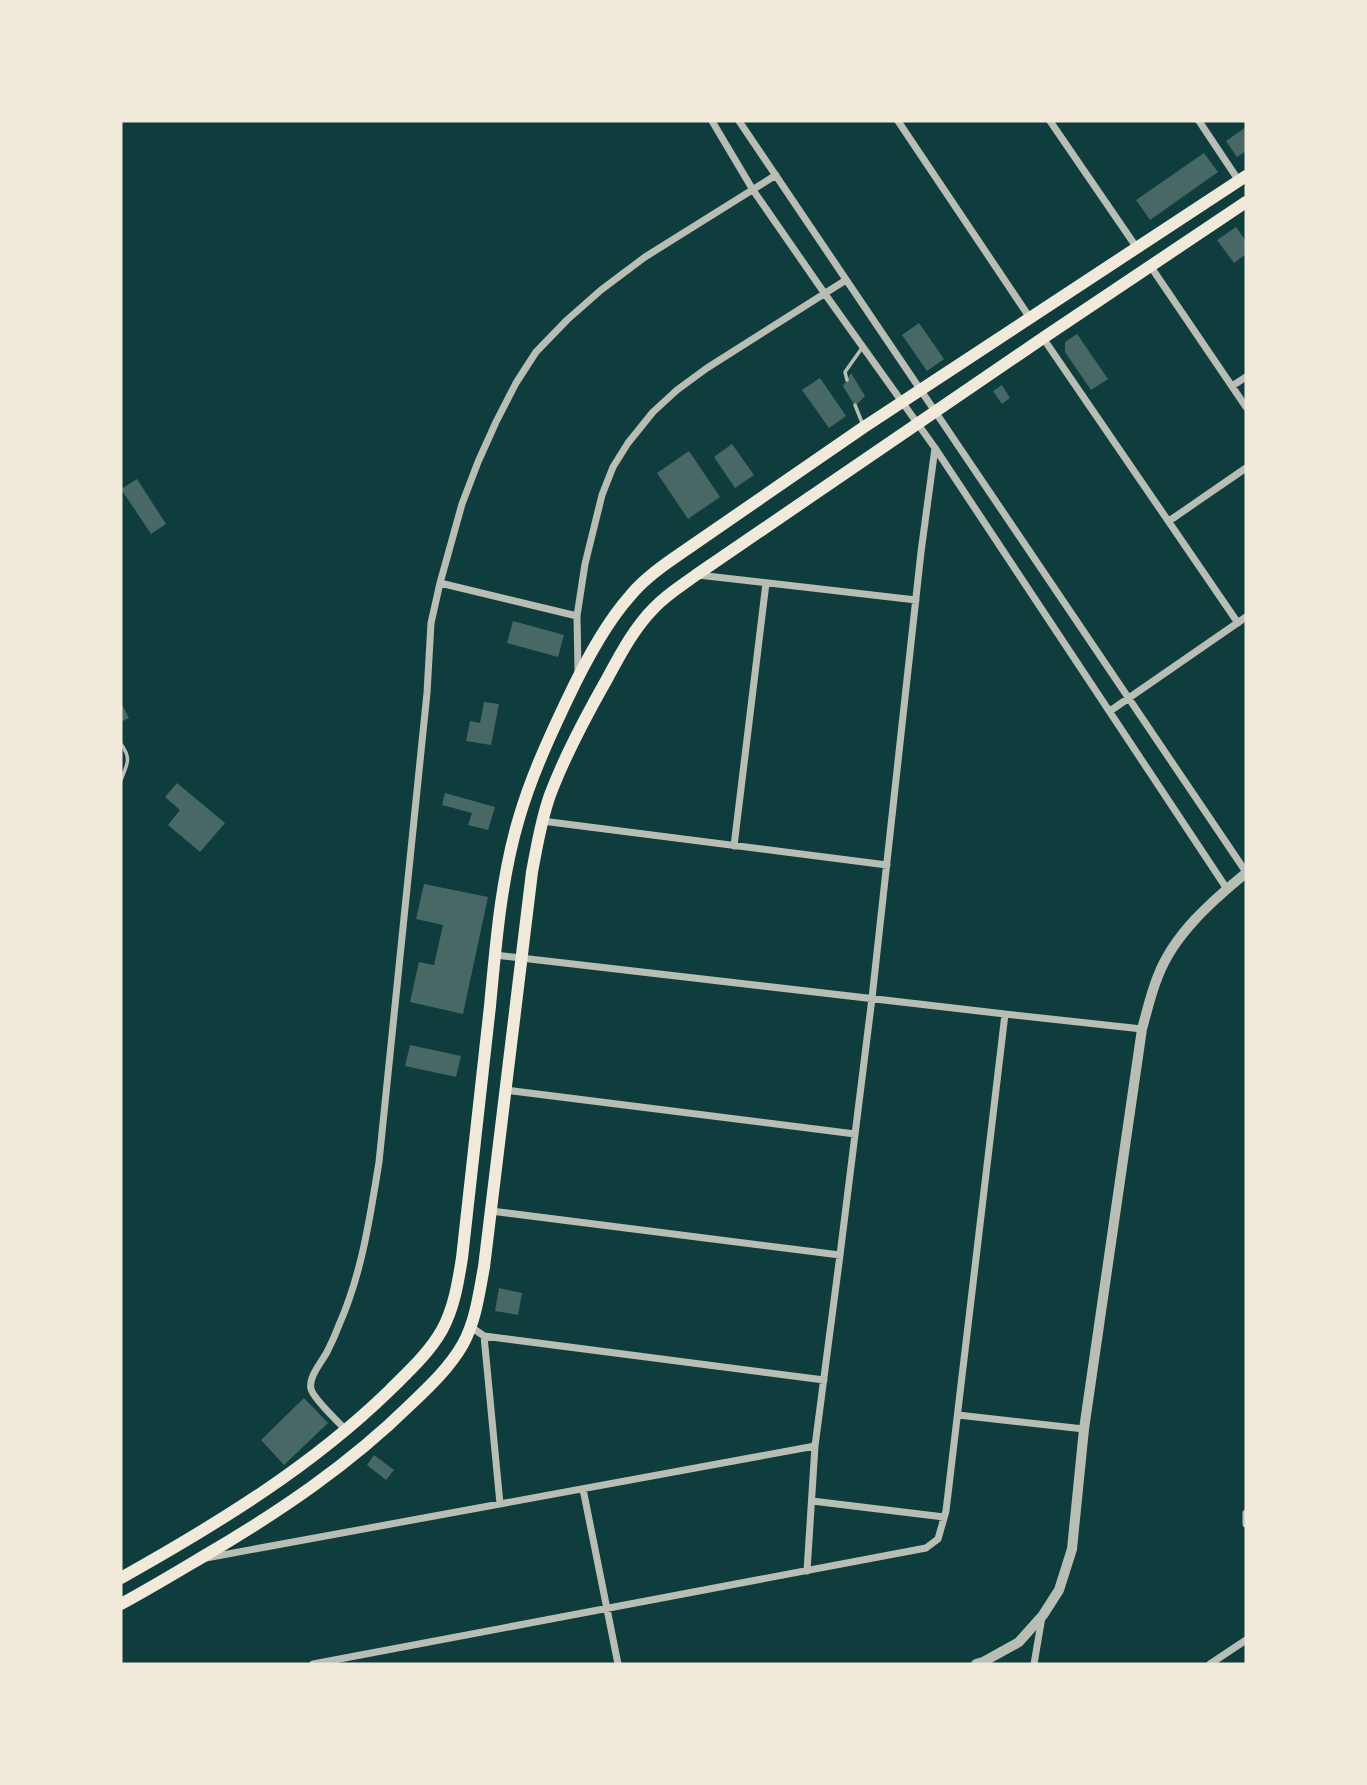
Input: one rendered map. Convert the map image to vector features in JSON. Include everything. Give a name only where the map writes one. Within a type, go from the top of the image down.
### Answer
[{"type":"main road","points":[[121,1578],[284,1478],[379,1401],[425,1354],[441,1332],[450,1313],[457,1287],[495,955],[507,870],[519,818],[539,763],[578,677],[612,620],[630,596],[651,575],[674,558],[864,427],[1242,178]]},
{"type":"main road","points":[[121,1604],[306,1493],[400,1415],[446,1368],[462,1346],[471,1327],[480,1290],[532,872],[542,821],[551,793],[589,711],[618,659],[653,608],[696,575],[1246,202]]},
{"type":"street","points":[[712,121],[752,190],[935,448],[1227,889]]},
{"type":"street","points":[[739,121],[1246,873],[1200,915],[1168,955],[1158,976],[1142,1029],[1084,1429],[1072,1549],[1059,1590],[1043,1615],[1019,1642],[976,1664]]},
{"type":"street","points":[[898,121],[1030,318]]},
{"type":"street","points":[[1050,121],[1138,248]]},
{"type":"street","points":[[1199,121],[1242,178]]},
{"type":"street","points":[[346,1430],[310,1386],[342,1318],[354,1285],[379,1162],[427,693],[431,623],[462,504],[496,422],[536,352],[567,320],[645,257],[776,175]]},
{"type":"street","points":[[1151,267],[1246,407]]},
{"type":"street","points":[[578,677],[577,616],[585,564],[602,495],[613,467],[628,443],[653,412],[707,368],[846,280]]},
{"type":"street","points":[[1043,338],[1238,623]]},
{"type":"street","points":[[1232,386],[1246,377]]},
{"type":"street","points":[[807,1571],[815,1446],[872,998],[935,448]]},
{"type":"street","points":[[1169,521],[1246,468]]},
{"type":"street","points":[[696,575],[916,600]]},
{"type":"street","points":[[440,583],[577,616]]},
{"type":"street","points":[[734,846],[766,583]]},
{"type":"street","points":[[1110,711],[1246,617]]},
{"type":"street","points":[[542,821],[887,865]]},
{"type":"street","points":[[495,955],[1142,1029]]},
{"type":"street","points":[[313,1664],[926,1548],[938,1539],[944,1517],[958,1416],[1005,1014]]},
{"type":"street","points":[[505,1090],[855,1134]]},
{"type":"street","points":[[491,1211],[841,1255]]},
{"type":"street","points":[[471,1327],[484,1336],[824,1380]]},
{"type":"street","points":[[484,1336],[500,1504]]},
{"type":"street","points":[[958,1416],[1084,1429]]},
{"type":"street","points":[[197,1560],[815,1446]]},
{"type":"street","points":[[583,1489],[618,1664]]},
{"type":"street","points":[[811,1502],[944,1517]]},
{"type":"street","points":[[1246,1513],[1246,1524]]},
{"type":"street","points":[[1034,1664],[1043,1615]]},
{"type":"street","points":[[1210,1664],[1246,1640]]},
{"type":"lane","points":[[847,380],[845,372],[862,348]]},
{"type":"lane","points":[[855,405],[864,427]]},
{"type":"lane","points":[[121,744],[128,754],[121,780]]},
{"type":"building","points":[[1246,127],[1246,151],[1237,157],[1226,141]]},
{"type":"building","points":[[1204,153],[1218,172],[1150,220],[1136,200]]},
{"type":"building","points":[[1236,227],[1246,241],[1246,254],[1234,263],[1217,240]]},
{"type":"building","points":[[919,323],[944,359],[927,371],[902,335]]},
{"type":"building","points":[[1077,334],[1108,379],[1091,390],[1065,352],[1065,342]]},
{"type":"building","points":[[851,373],[865,396],[855,406],[843,386]]},
{"type":"building","points":[[820,378],[846,416],[829,428],[802,390]]},
{"type":"building","points":[[1002,385],[1010,398],[1002,404],[993,391]]},
{"type":"building","points":[[732,444],[754,475],[735,488],[714,457]]},
{"type":"building","points":[[689,451],[720,497],[688,519],[657,473]]},
{"type":"building","points":[[137,479],[166,524],[151,534],[121,489]]},
{"type":"building","points":[[513,621],[564,635],[558,657],[507,643]]},
{"type":"building","points":[[484,702],[499,704],[491,745],[466,741],[470,721],[480,723]]},
{"type":"building","points":[[121,703],[129,718],[123,721],[121,718]]},
{"type":"building","points":[[177,783],[225,823],[200,852],[168,825],[180,810],[165,797]]},
{"type":"building","points":[[445,793],[495,807],[488,830],[468,825],[472,813],[442,805]]},
{"type":"building","points":[[424,884],[488,897],[463,1014],[410,1002],[419,962],[434,965],[443,925],[416,919]]},
{"type":"building","points":[[410,1045],[461,1056],[456,1077],[405,1066]]},
{"type":"building","points":[[499,1288],[522,1293],[518,1315],[495,1311]]},
{"type":"building","points":[[304,1398],[328,1423],[284,1465],[261,1440]]},
{"type":"building","points":[[374,1455],[394,1470],[386,1480],[367,1465]]}]
